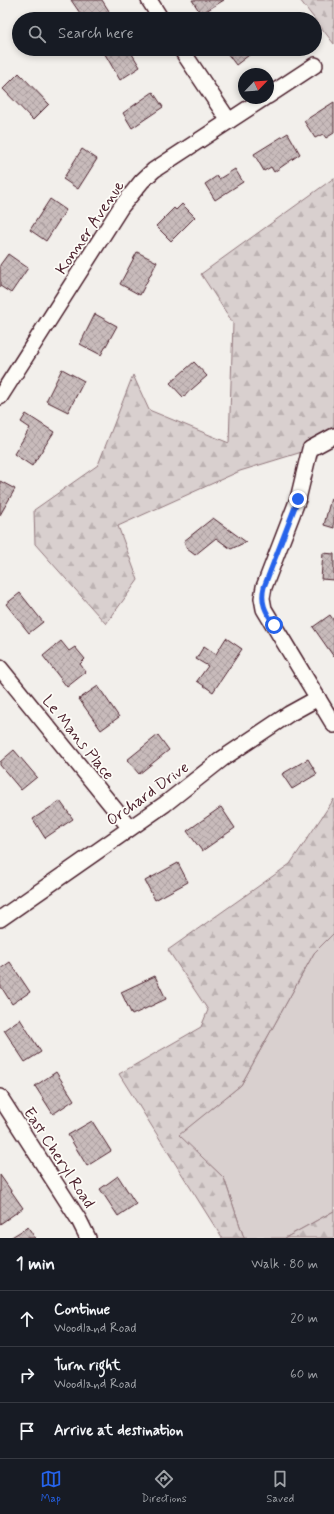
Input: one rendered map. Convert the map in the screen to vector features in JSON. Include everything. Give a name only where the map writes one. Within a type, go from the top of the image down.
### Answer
[{"type":"street","points":[[149,0],[157,12]]},
{"type":"street","points":[[186,56],[229,121]]},
{"type":"street","points":[[274,92],[315,65]]},
{"type":"street","name":"Konner Avenue","points":[[0,397],[121,207],[142,181],[154,170],[255,104]]},
{"type":"street","points":[[334,436],[310,448],[298,499],[264,587],[262,598],[264,609],[334,725]]},
{"type":"street","name":"Le Mans Place","points":[[0,668],[130,828]]},
{"type":"street","name":"Orchard Drive","points":[[0,919],[130,828],[228,755],[289,714],[318,698]]},
{"type":"street","name":"East Cheryl Road","points":[[0,1097],[79,1220],[88,1238]]},
{"type":"green space","points":[[300,0],[334,0],[334,44],[322,28],[322,12],[309,12]]},
{"type":"green space","points":[[334,178],[334,437],[315,448],[240,471],[118,526],[138,580],[106,624],[35,544],[34,510],[98,465],[133,375],[149,410],[229,443],[233,323],[201,274]]},
{"type":"green space","points":[[334,799],[334,933],[314,953],[241,1085],[179,1135],[224,1178],[244,1238],[222,1238],[119,1074],[201,1027],[208,1010],[168,950],[290,864]]},
{"type":"green space","points":[[334,933],[334,1211],[285,1238],[244,1238],[224,1178],[178,1135],[241,1085],[314,953]]},
{"type":"green space","points":[[334,1211],[334,1238],[285,1238]]},
{"type":"building","points":[[71,0],[102,0],[109,11],[108,12],[79,12]]},
{"type":"building","points":[[192,0],[224,0],[204,12],[200,12]]},
{"type":"building","points":[[106,56],[133,56],[140,67],[120,80]]},
{"type":"building","points":[[229,56],[248,56],[236,65]]},
{"type":"building","points":[[19,73],[49,104],[33,120],[3,89]]},
{"type":"building","points":[[153,92],[163,107],[132,128],[123,113]]},
{"type":"building","points":[[334,102],[334,133],[326,138],[323,134],[315,138],[304,121]]},
{"type":"building","points":[[288,133],[300,154],[274,172],[271,167],[264,171],[254,154]]},
{"type":"building","points":[[82,149],[97,159],[78,189],[63,179]]},
{"type":"building","points":[[235,169],[243,182],[215,200],[205,184],[217,176],[219,179]]},
{"type":"building","points":[[50,199],[66,210],[46,241],[30,230]]},
{"type":"building","points":[[182,204],[195,217],[171,241],[156,226],[174,208],[176,210]]},
{"type":"building","points":[[137,252],[157,262],[140,295],[120,284]]},
{"type":"building","points":[[8,254],[28,268],[11,293],[0,286],[0,265]]},
{"type":"building","points":[[95,314],[117,326],[101,355],[80,344]]},
{"type":"building","points":[[194,362],[207,376],[183,397],[170,383]]},
{"type":"building","points":[[62,369],[84,381],[68,412],[46,401]]},
{"type":"building","points":[[26,414],[54,432],[32,466],[14,454],[30,428],[21,422]]},
{"type":"building","points":[[0,481],[15,489],[0,515]]},
{"type":"building","points":[[331,498],[334,499],[334,528],[324,525]]},
{"type":"building","points":[[213,518],[246,542],[231,549],[216,538],[195,555],[187,549],[184,541]]},
{"type":"building","points":[[323,553],[334,554],[334,580],[321,579]]},
{"type":"building","points":[[20,593],[43,622],[29,633],[6,604]]},
{"type":"building","points":[[330,615],[334,621],[334,657],[313,627]]},
{"type":"building","points":[[226,638],[242,649],[213,692],[197,681],[208,666],[196,659],[204,646],[216,654]]},
{"type":"building","points":[[61,641],[69,651],[75,647],[85,659],[80,664],[86,672],[67,687],[43,656]]},
{"type":"building","points":[[98,686],[119,717],[101,730],[79,699]]},
{"type":"building","points":[[158,735],[169,750],[139,774],[127,760]]},
{"type":"building","points":[[14,750],[37,777],[21,790],[0,765],[0,762]]},
{"type":"building","points":[[308,759],[317,774],[292,789],[282,774]]},
{"type":"building","points":[[60,801],[73,819],[45,838],[33,819]]},
{"type":"building","points":[[221,807],[235,828],[202,851],[187,831]]},
{"type":"building","points":[[178,863],[188,882],[155,900],[145,881]]},
{"type":"building","points":[[10,962],[30,992],[12,1004],[0,985],[0,969]]},
{"type":"building","points":[[155,976],[166,999],[132,1015],[121,992]]},
{"type":"building","points":[[20,1019],[41,1052],[25,1062],[4,1030]]},
{"type":"building","points":[[56,1072],[74,1100],[53,1114],[35,1086]]},
{"type":"building","points":[[92,1121],[111,1151],[87,1166],[68,1135]]},
{"type":"building","points":[[0,1175],[23,1208],[0,1224]]},
{"type":"building","points":[[118,1176],[136,1204],[118,1216],[100,1189]]},
{"type":"building","points":[[28,1227],[35,1238],[10,1238]]},
{"type":"route","points":[[274,625],[264,609],[262,598],[264,587],[298,499]]}]
